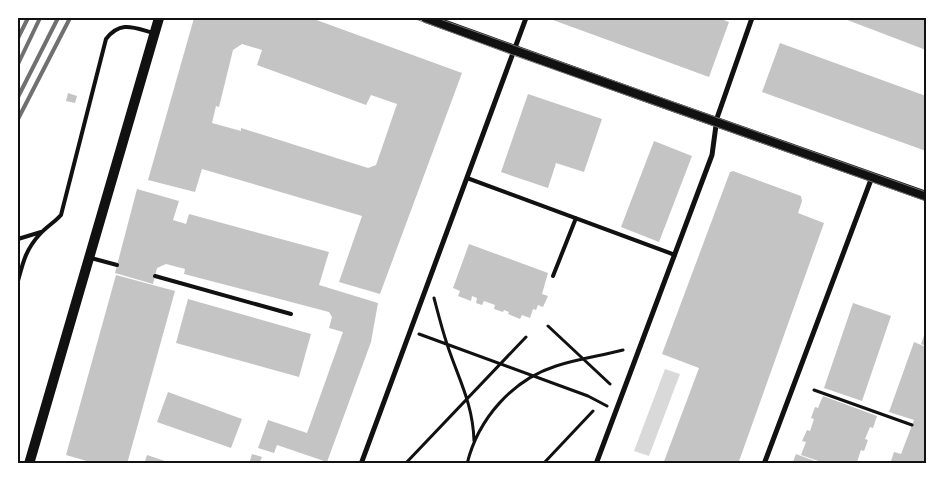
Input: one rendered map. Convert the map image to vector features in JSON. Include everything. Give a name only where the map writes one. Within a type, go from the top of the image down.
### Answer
[{"type":"main road","points":[[29,464],[159,18]]},
{"type":"main road","points":[[426,18],[926,196]]},
{"type":"street","points":[[361,464],[526,18]]},
{"type":"street","points":[[596,464],[712,155],[716,122],[752,18]]},
{"type":"street","points":[[764,464],[872,177]]},
{"type":"lane","points":[[18,281],[26,252],[41,232],[61,215],[106,39],[112,31],[127,26],[154,33]]},
{"type":"lane","points":[[467,178],[676,254]]},
{"type":"lane","points":[[553,276],[576,218]]},
{"type":"lane","points":[[18,239],[41,232]]},
{"type":"lane","points":[[89,257],[117,266]]},
{"type":"lane","points":[[155,276],[290,314]]},
{"type":"path","points":[[433,295],[447,344],[467,397],[472,417],[474,441]]},
{"type":"path","points":[[548,326],[610,384]]},
{"type":"path","points":[[419,334],[588,396],[616,410]]},
{"type":"path","points":[[405,464],[526,337]]},
{"type":"path","points":[[467,464],[474,441],[485,422],[503,399],[516,387],[554,366],[623,350]]},
{"type":"path","points":[[814,390],[912,425]]},
{"type":"path","points":[[543,464],[593,411]]},
{"type":"shaded area","points":[[665,369],[680,374],[649,456],[634,451]]},
{"type":"building","points":[[194,18],[311,18],[462,73],[380,294],[339,282],[362,216],[202,169],[195,192],[148,180]],"holes":[[[242,44],[262,50],[257,65],[366,105],[371,95],[397,104],[376,165],[368,168],[241,128],[241,131],[212,123],[216,106],[219,107],[233,50]]]},
{"type":"building","points":[[553,18],[718,18],[729,22],[709,77],[553,20]]},
{"type":"building","points":[[842,18],[926,18],[926,50]]},
{"type":"building","points":[[780,43],[926,96],[926,151],[762,92]]},
{"type":"building","points":[[68,93],[77,96],[75,103],[66,101]]},
{"type":"building","points":[[528,94],[602,119],[584,172],[556,163],[548,188],[501,172]]},
{"type":"building","points":[[654,141],[692,156],[659,242],[621,227]]},
{"type":"building","points":[[733,171],[801,196],[802,201],[798,213],[824,223],[738,464],[663,464],[699,368],[662,354],[730,172]]},
{"type":"building","points":[[137,189],[179,201],[173,220],[186,224],[189,214],[329,252],[319,285],[378,303],[371,342],[327,462],[277,445],[274,453],[258,448],[268,420],[307,433],[343,332],[329,328],[332,317],[329,312],[184,274],[185,269],[166,264],[157,268],[153,284],[115,273]]},
{"type":"building","points":[[469,244],[548,273],[542,294],[548,296],[543,307],[538,305],[536,310],[533,309],[530,318],[522,315],[520,319],[508,314],[509,312],[504,310],[503,312],[494,309],[495,305],[484,301],[482,305],[476,303],[477,298],[472,296],[471,301],[458,296],[460,291],[453,288]]},
{"type":"building","points":[[116,275],[175,291],[127,464],[97,464],[66,455]]},
{"type":"building","points":[[188,299],[311,334],[299,377],[176,343]]},
{"type":"building","points":[[853,303],[891,316],[862,401],[824,388]]},
{"type":"building","points":[[926,330],[926,346],[921,344]]},
{"type":"building","points":[[914,342],[926,347],[926,464],[890,464],[894,452],[901,454],[914,420],[889,412]]},
{"type":"building","points":[[168,392],[242,419],[231,448],[157,422]]},
{"type":"building","points":[[823,396],[877,416],[873,428],[870,427],[865,439],[868,440],[864,451],[861,450],[857,462],[861,464],[827,464],[801,455],[806,442],[802,441],[807,430],[810,431],[814,419],[811,418],[815,407],[818,408]]},
{"type":"building","points":[[252,454],[262,457],[259,464],[249,464]]},
{"type":"building","points":[[796,454],[820,463],[820,464],[792,464]]},
{"type":"building","points":[[147,455],[171,463],[171,464],[144,464]]},
{"type":"tram line","points":[[413,18],[926,201]]},
{"type":"tram line","points":[[437,18],[926,192]]},
{"type":"railway","points":[[18,38],[28,18]]},
{"type":"railway","points":[[18,64],[40,18]]},
{"type":"railway","points":[[18,97],[58,18]]},
{"type":"railway","points":[[18,119],[70,18]]}]
